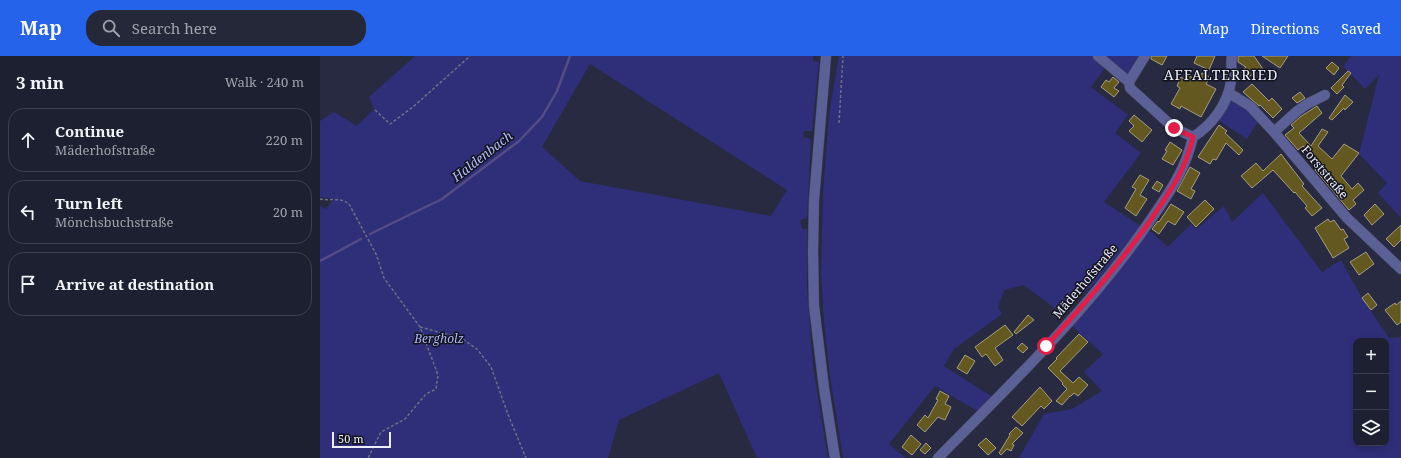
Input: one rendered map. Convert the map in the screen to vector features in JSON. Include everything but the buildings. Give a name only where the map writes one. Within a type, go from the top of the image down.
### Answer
[{"type":"street","points":[[826,56],[814,200],[814,306],[824,388],[835,458]]},
{"type":"street","points":[[1098,56],[1129,82],[1130,88],[1174,128],[1193,137],[1204,130],[1216,116],[1229,93],[1232,79],[1232,56]]},
{"type":"street","points":[[1129,82],[1145,56]]},
{"type":"street","name":"Forststraße","points":[[1229,93],[1250,106],[1347,218],[1401,270]]},
{"type":"street","points":[[1274,132],[1307,104],[1325,95]]},
{"type":"street","name":"Mäderhofstraße","points":[[938,458],[1046,346],[1099,288],[1175,184],[1190,151],[1193,137]]},
{"type":"path","points":[[375,110],[390,124],[413,107],[470,56]]},
{"type":"path","points":[[839,123],[843,56]]},
{"type":"path","points":[[320,199],[345,201],[348,204],[376,254],[384,278],[420,328],[438,375],[436,389],[426,394],[405,419],[381,432],[368,458]]},
{"type":"path","points":[[420,328],[461,338],[477,349],[491,367],[509,418],[526,458]]},
{"type":"green space","name":"Bergholz","points":[[415,56],[813,56],[813,61],[819,62],[812,131],[804,131],[803,137],[811,139],[807,218],[800,220],[802,229],[807,229],[807,288],[813,367],[828,458],[757,458],[719,373],[619,420],[608,458],[320,458],[320,206],[326,209],[334,199],[320,197],[320,121],[334,112],[357,126],[374,109],[369,97]],"holes":[[[590,64],[787,190],[771,216],[580,181],[542,147]]]},
{"type":"green space","points":[[839,56],[1093,56],[1106,67],[1091,87],[1128,115],[1115,133],[1141,153],[1104,202],[1141,226],[1096,282],[1061,313],[1024,285],[1004,290],[998,307],[1002,314],[954,349],[944,366],[994,398],[979,412],[935,386],[889,444],[906,458],[843,458],[830,376],[824,322],[821,273],[823,194],[829,113]]},
{"type":"green space","points":[[1103,56],[1142,56],[1128,78]]},
{"type":"green space","points":[[1351,56],[1401,56],[1401,218],[1378,193],[1387,183],[1359,154],[1379,75],[1365,89],[1343,66]]},
{"type":"green space","points":[[1231,97],[1260,119],[1247,139],[1218,120]]},
{"type":"green space","points":[[1263,193],[1322,272],[1341,260],[1362,298],[1389,338],[1401,337],[1401,458],[1019,458],[1044,414],[1072,409],[1102,391],[1084,372],[1103,354],[1070,324],[1147,228],[1168,247],[1191,224],[1197,229],[1224,206],[1232,222]]},
{"type":"waterway","name":"Haldenbach","points":[[370,234],[442,199],[519,141],[542,117],[557,91],[570,56]]},
{"type":"waterway","name":"Haldenbach","points":[[320,261],[361,239]]},
{"type":"district","name":"AFFALTERRIED","points":[[1221,74]]},
{"type":"route","points":[[1046,346],[1099,288],[1175,184],[1190,151],[1193,137],[1174,128]]}]
